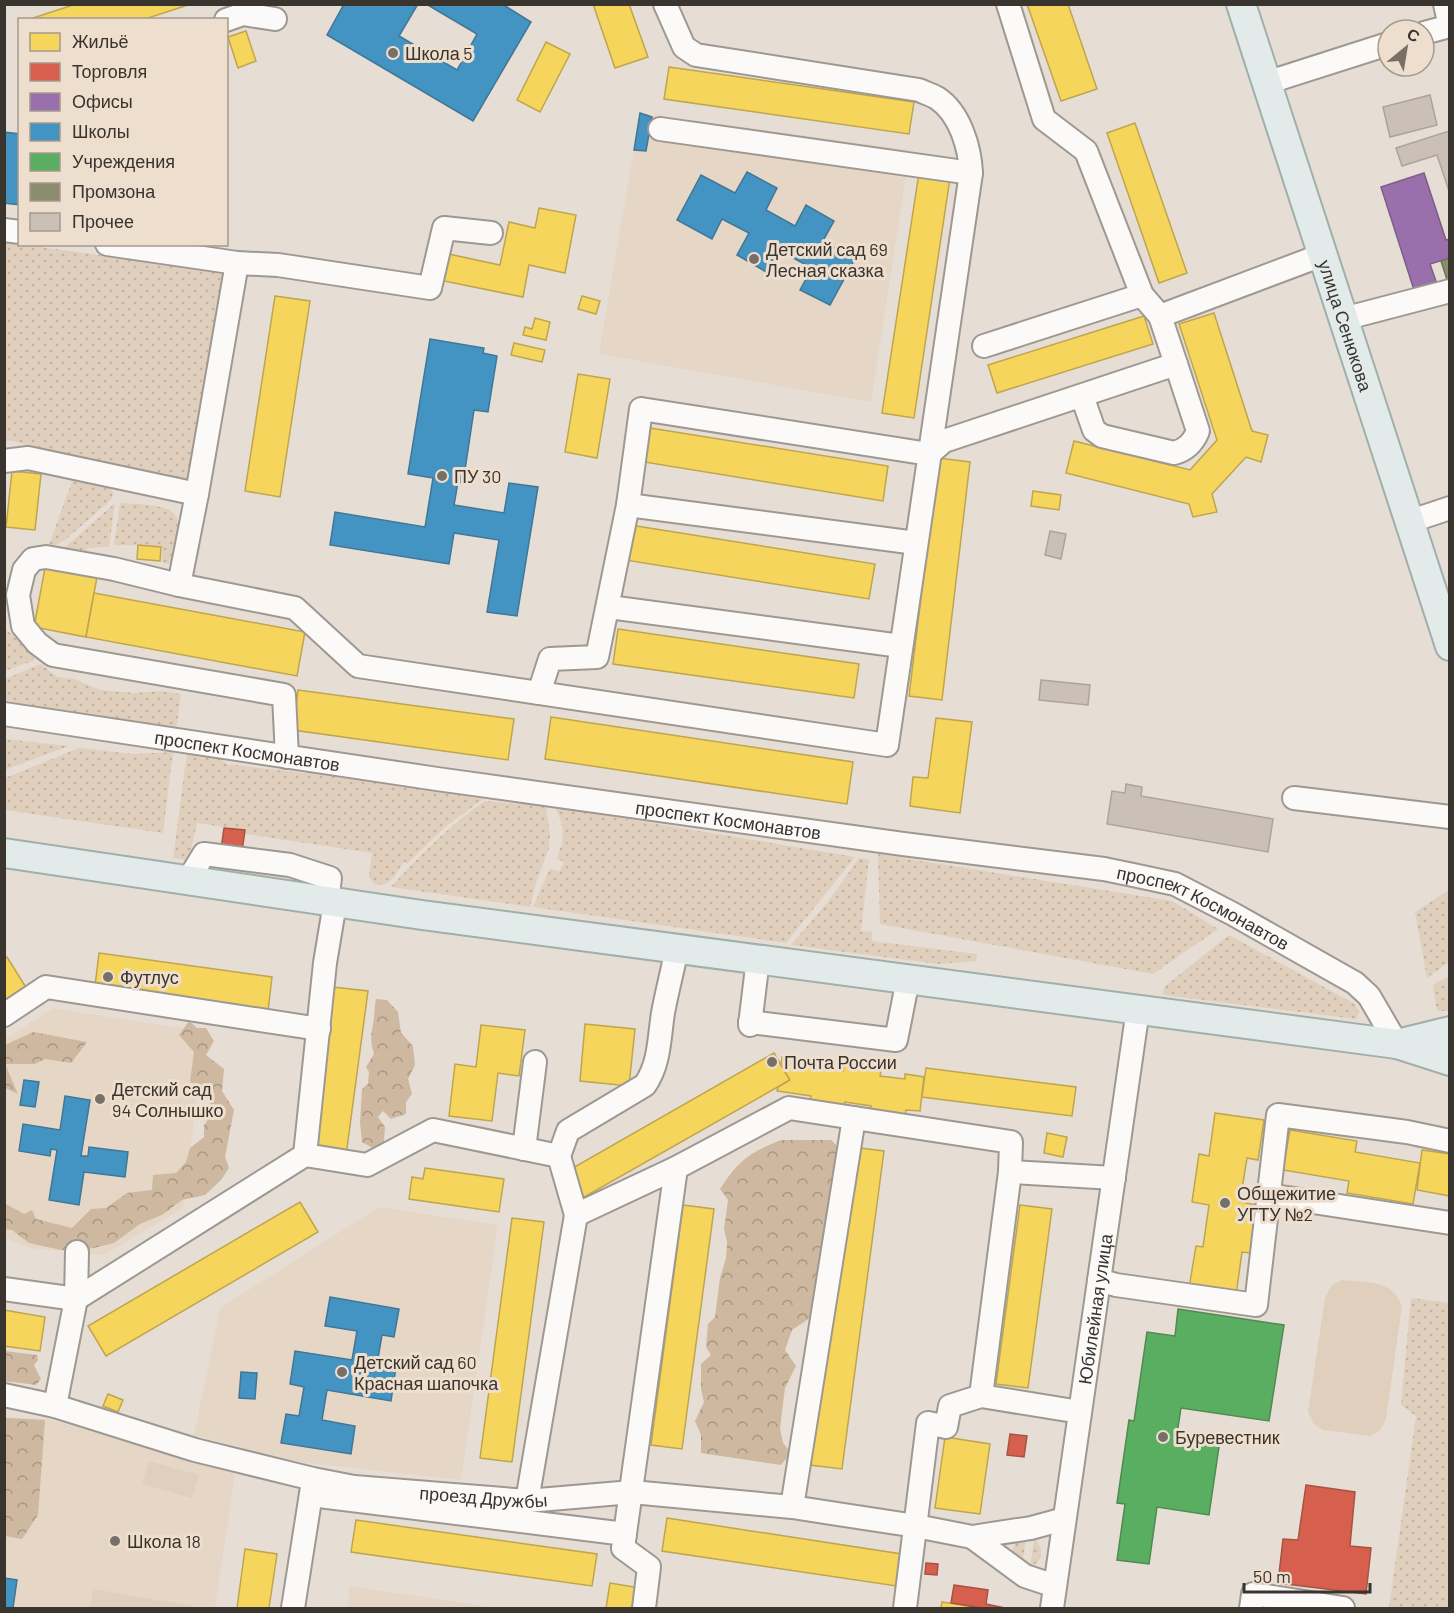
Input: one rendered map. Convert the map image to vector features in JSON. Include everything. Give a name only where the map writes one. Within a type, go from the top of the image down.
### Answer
[{"type":"main road","name":"улица Сенюкова","points":[[1241,4],[1449,646]]},
{"type":"main road","points":[[4,853],[331,902],[1397,1044],[1449,1061]]},
{"type":"main road","points":[[1397,1044],[1449,1031]]},
{"type":"street","points":[[287,757],[284,695],[53,654],[37,643],[24,626],[18,595],[24,570],[33,559],[46,557],[114,569],[294,608],[358,666],[887,745],[971,173],[966,138],[948,107],[936,97],[919,90],[696,55],[684,47],[665,4]]},
{"type":"street","points":[[1008,4],[1044,119],[1086,151],[1142,295],[1160,316],[1198,431],[1194,440],[1183,451],[1174,453],[1102,436],[1094,430],[1082,396]]},
{"type":"street","points":[[1445,4],[1449,26]]},
{"type":"street","points":[[228,19],[243,14],[276,19]]},
{"type":"street","points":[[1266,83],[1376,48]]},
{"type":"street","points":[[660,129],[971,173]]},
{"type":"street","points":[[121,246],[237,263],[278,265],[430,288],[444,228],[491,233]]},
{"type":"street","points":[[1160,316],[1322,255]]},
{"type":"street","points":[[180,585],[237,263]]},
{"type":"street","points":[[1343,319],[1449,291]]},
{"type":"street","points":[[984,346],[1142,295]]},
{"type":"street","points":[[539,693],[550,659],[597,657],[628,505],[641,410],[929,454],[944,441],[1176,364]]},
{"type":"street","points":[[4,461],[28,458],[197,494]]},
{"type":"street","points":[[628,505],[916,543]]},
{"type":"street","points":[[1408,522],[1449,508]]},
{"type":"street","points":[[609,607],[902,646]]},
{"type":"street","name":"проспект Космонавтов","points":[[4,714],[287,757],[892,842],[1104,869],[1175,884],[1355,983],[1369,996],[1397,1044]]},
{"type":"street","points":[[1294,798],[1449,817]]},
{"type":"street","points":[[305,1155],[331,902]]},
{"type":"street","points":[[527,1501],[576,1215],[560,1156],[568,1131],[645,1085],[652,1076],[656,1066],[663,1011],[677,948]]},
{"type":"street","points":[[758,959],[750,1023],[896,1040],[908,979]]},
{"type":"street","points":[[4,1015],[46,987],[99,1005],[318,1029]]},
{"type":"street","name":"Юбилейная улица","points":[[1054,1602],[1137,1009]]},
{"type":"street","points":[[524,1149],[535,1062]]},
{"type":"street","points":[[576,1215],[676,1168],[789,1108],[1011,1142],[1010,1173],[981,1396]]},
{"type":"street","points":[[1099,1280],[1116,1285],[1256,1305],[1278,1115],[1407,1132],[1449,1141]]},
{"type":"street","points":[[792,1507],[854,1118]]},
{"type":"street","points":[[4,1289],[76,1299],[305,1155],[367,1165],[433,1130],[560,1156]]},
{"type":"street","points":[[644,1608],[649,1567],[623,1548],[676,1168]]},
{"type":"street","points":[[1010,1173],[1114,1178]]},
{"type":"street","points":[[1268,1195],[1449,1223]]},
{"type":"street","points":[[55,1406],[76,1299],[77,1252]]},
{"type":"street","name":"проезд Дружбы","points":[[4,1395],[55,1406],[312,1487],[354,1487],[527,1501],[632,1492],[792,1507],[972,1537],[1031,1528],[1065,1519]]},
{"type":"street","points":[[905,1608],[928,1423],[946,1427],[950,1406],[981,1396],[1080,1412]]},
{"type":"street","points":[[293,1608],[312,1487],[625,1534]]},
{"type":"street","name":"проезд Дружбы","points":[[972,1537],[1025,1576],[1054,1602]]},
{"type":"street","points":[[1251,1608],[1253,1594],[1315,1606],[1343,1608]]},
{"type":"shaded area","name":"Детский сад 69 Лесная сказка","points":[[640,113],[910,150],[871,402],[599,354]]},
{"type":"shaded area","points":[[4,242],[18,244],[18,246],[33,246],[223,272],[188,484],[8,440],[5,444]]},
{"type":"shaded area","points":[[73,479],[107,484],[113,493],[111,500],[65,540],[47,550]]},
{"type":"shaded area","points":[[115,503],[109,547],[87,548],[86,557],[61,551]]},
{"type":"shaded area","points":[[120,503],[161,507],[175,515],[178,521],[178,539],[176,557],[173,562],[168,564],[162,562],[162,546],[114,545]]},
{"type":"shaded area","points":[[4,629],[17,637],[35,660],[5,671]]},
{"type":"shaded area","points":[[41,664],[57,677],[74,679],[100,690],[135,693],[161,691],[181,694],[176,733],[5,708],[5,679]]},
{"type":"shaded area","points":[[5,739],[69,746],[5,770]]},
{"type":"shaded area","points":[[79,748],[133,754],[173,752],[163,833],[5,810],[5,778]]},
{"type":"shaded area","points":[[187,753],[218,757],[227,764],[303,773],[317,771],[483,799],[444,828],[407,864],[404,862],[392,879],[380,885],[374,884],[369,876],[372,853],[245,834],[245,830],[197,823],[191,850],[185,860],[173,858]]},
{"type":"shaded area","points":[[485,801],[519,804],[522,802],[546,806],[550,834],[549,848],[530,907],[391,887],[436,841]]},
{"type":"shaded area","points":[[555,807],[855,857],[786,943],[533,907],[550,868],[559,872],[564,862],[557,859],[563,832]]},
{"type":"shaded area","points":[[878,854],[1172,901],[1218,929],[1153,974],[880,924]]},
{"type":"shaded area","points":[[859,858],[869,860],[861,931],[872,932],[872,941],[977,954],[976,961],[938,964],[791,945],[827,903]]},
{"type":"shaded area","points":[[1449,890],[1449,962],[1427,978],[1415,912]]},
{"type":"shaded area","points":[[1229,935],[1355,1004],[1359,1012],[1356,1019],[1163,995],[1164,987]]},
{"type":"shaded area","points":[[1449,976],[1449,1011],[1437,1011],[1433,985]]},
{"type":"shaded area","name":"Детский сад 94 Солнышко","points":[[53,1008],[205,1032],[183,1208],[104,1255],[29,1248],[5,1238],[4,1040]]},
{"type":"shaded area","name":"Детский сад 60 Красная шапочка","points":[[379,1207],[498,1225],[461,1480],[300,1462],[194,1435],[220,1308]]},
{"type":"shaded area","name":"Буревестник","points":[[1342,1280],[1369,1282],[1385,1287],[1398,1297],[1402,1306],[1386,1419],[1380,1430],[1370,1436],[1323,1430],[1314,1424],[1308,1412],[1325,1298],[1332,1285]]},
{"type":"shaded area","points":[[1411,1298],[1449,1303],[1449,1608],[1389,1608],[1416,1416],[1401,1405]]},
{"type":"shaded area","name":"Школа 18","points":[[5,1417],[48,1419],[235,1474],[215,1608],[5,1608]]},
{"type":"shaded area","points":[[149,1461],[199,1475],[192,1498],[142,1484]]},
{"type":"shaded area","points":[[1026,1538],[1022,1567],[1015,1558],[1013,1549],[1017,1541]]},
{"type":"shaded area","points":[[1034,1539],[1040,1546],[1041,1554],[1038,1562],[1030,1568]]},
{"type":"shaded area","points":[[350,1586],[497,1608],[347,1608]]},
{"type":"shaded area","points":[[93,1589],[193,1606],[193,1608],[90,1608]]},
{"type":"green space","points":[[376,999],[387,1000],[398,1012],[401,1033],[413,1046],[415,1065],[408,1079],[412,1094],[406,1102],[406,1114],[391,1119],[383,1111],[378,1117],[385,1127],[383,1154],[362,1142],[360,1123],[362,1089],[368,1084],[369,1072],[366,1067],[374,1054],[371,1039]]},
{"type":"green space","points":[[189,1021],[197,1028],[206,1028],[214,1041],[206,1055],[224,1069],[222,1091],[234,1110],[225,1157],[229,1168],[221,1180],[205,1195],[182,1200],[162,1215],[140,1224],[114,1243],[85,1250],[61,1250],[29,1243],[12,1230],[5,1229],[4,1203],[24,1214],[32,1210],[36,1219],[72,1228],[91,1209],[106,1208],[127,1193],[152,1190],[153,1175],[176,1173],[186,1162],[190,1148],[204,1137],[204,1125],[212,1114],[207,1090],[190,1082],[194,1052],[179,1035]]},
{"type":"green space","points":[[33,1032],[87,1042],[71,1063],[45,1059],[35,1064],[5,1064],[5,1045]]},
{"type":"green space","points":[[5,1064],[18,1094],[5,1088]]},
{"type":"green space","points":[[781,1140],[831,1140],[842,1151],[827,1211],[813,1316],[792,1330],[785,1350],[796,1366],[785,1388],[780,1429],[783,1443],[791,1453],[781,1465],[701,1453],[701,1435],[695,1421],[704,1402],[701,1389],[701,1364],[711,1355],[706,1347],[708,1324],[715,1317],[720,1278],[726,1258],[727,1242],[724,1229],[728,1200],[720,1189],[746,1158]]},
{"type":"green space","points":[[5,1351],[37,1355],[38,1360],[34,1365],[41,1379],[36,1385],[5,1381]]},
{"type":"green space","points":[[5,1418],[45,1420],[38,1515],[22,1539],[5,1536]]},
{"type":"building: Жильё","points":[[76,4],[191,4],[148,18],[33,18]]},
{"type":"building: Жильё","points":[[593,4],[629,4],[648,57],[615,68]]},
{"type":"building: Жильё","points":[[1027,4],[1068,4],[1097,89],[1061,101]]},
{"type":"building: Жильё","points":[[246,31],[256,61],[238,68],[228,37]]},
{"type":"building: Жильё","points":[[546,42],[570,54],[540,112],[517,100]]},
{"type":"building: Жильё","points":[[669,67],[914,102],[909,134],[664,99]]},
{"type":"building: Жильё","points":[[1135,123],[1187,273],[1159,283],[1107,133]]},
{"type":"building: Жильё","points":[[919,173],[950,178],[914,418],[882,413]]},
{"type":"building: Жильё","points":[[539,208],[576,215],[565,273],[529,265],[523,297],[439,280],[444,253],[500,265],[509,222],[535,228]]},
{"type":"building: Жильё","points":[[275,296],[310,301],[280,497],[245,491]]},
{"type":"building: Жильё","points":[[582,296],[600,301],[596,314],[578,309]]},
{"type":"building: Жильё","points":[[1214,313],[1252,431],[1268,435],[1261,462],[1246,457],[1212,494],[1217,512],[1193,517],[1189,504],[1066,473],[1074,441],[1190,470],[1217,440],[1179,324]]},
{"type":"building: Жильё","points":[[1144,316],[1153,344],[997,393],[988,365]]},
{"type":"building: Жильё","points":[[535,318],[550,322],[546,340],[523,335],[525,327],[532,329]]},
{"type":"building: Жильё","points":[[514,343],[545,350],[542,362],[511,355]]},
{"type":"building: Жильё","points":[[578,374],[610,379],[597,458],[565,452]]},
{"type":"building: Жильё","points":[[644,427],[888,466],[883,501],[638,461]]},
{"type":"building: Жильё","points":[[938,458],[970,462],[942,700],[909,696]]},
{"type":"building: Жильё","points":[[12,471],[41,474],[35,530],[6,527]]},
{"type":"building: Жильё","points":[[1033,491],[1061,495],[1059,510],[1031,506]]},
{"type":"building: Жильё","points":[[630,525],[875,564],[869,599],[625,560]]},
{"type":"building: Жильё","points":[[138,545],[161,547],[160,561],[137,559]]},
{"type":"building: Жильё","points":[[45,568],[97,577],[86,637],[34,627]]},
{"type":"building: Жильё","points":[[94,593],[305,632],[297,676],[86,637]]},
{"type":"building: Жильё","points":[[618,629],[859,664],[854,698],[613,664]]},
{"type":"building: Жильё","points":[[298,690],[514,719],[508,760],[293,730]]},
{"type":"building: Жильё","points":[[551,717],[853,762],[847,804],[545,759]]},
{"type":"building: Жильё","points":[[936,718],[972,722],[960,813],[910,806],[913,777],[928,778]]},
{"type":"building: Жильё","points":[[99,953],[272,977],[268,1011],[95,986]]},
{"type":"building: Жильё","points":[[7,957],[27,989],[4,1004],[4,959]]},
{"type":"building: Жильё","points":[[333,987],[368,991],[345,1163],[309,1158]]},
{"type":"building: Жильё","points":[[585,1024],[635,1029],[629,1086],[580,1081]]},
{"type":"building: Жильё","points":[[481,1025],[525,1030],[519,1076],[498,1073],[492,1121],[449,1116],[455,1064],[476,1067]]},
{"type":"building: Жильё","points":[[774,1053],[790,1080],[579,1200],[564,1173]]},
{"type":"building: Жильё","points":[[782,1057],[823,1063],[822,1068],[843,1071],[844,1066],[881,1071],[880,1076],[905,1079],[905,1074],[924,1077],[920,1111],[906,1110],[905,1116],[870,1112],[871,1106],[845,1102],[844,1108],[810,1103],[811,1096],[777,1091],[778,1087],[790,1080],[781,1065]]},
{"type":"building: Жильё","points":[[926,1068],[1076,1087],[1072,1116],[922,1097]]},
{"type":"building: Жильё","name":"Общежитие УГТУ №2","points":[[1215,1113],[1264,1120],[1258,1160],[1247,1158],[1240,1202],[1257,1205],[1250,1253],[1242,1252],[1236,1295],[1189,1288],[1196,1246],[1203,1247],[1209,1205],[1192,1202],[1199,1154],[1209,1156]]},
{"type":"building: Жильё","points":[[1290,1130],[1357,1141],[1355,1152],[1420,1163],[1413,1204],[1347,1193],[1349,1181],[1283,1170]]},
{"type":"building: Жильё","points":[[1047,1133],[1067,1137],[1063,1157],[1044,1153]]},
{"type":"building: Жильё","points":[[852,1147],[884,1151],[842,1469],[810,1465]]},
{"type":"building: Жильё","points":[[1422,1150],[1450,1154],[1450,1196],[1417,1190]]},
{"type":"building: Жильё","points":[[425,1168],[504,1179],[499,1212],[409,1199],[412,1177],[423,1179]]},
{"type":"building: Жильё","points":[[300,1202],[318,1232],[106,1356],[88,1326]]},
{"type":"building: Жильё","points":[[683,1205],[714,1209],[682,1449],[651,1445]]},
{"type":"building: Жильё","points":[[1020,1205],[1052,1209],[1028,1388],[996,1384]]},
{"type":"building: Жильё","points":[[512,1218],[544,1222],[512,1462],[480,1458]]},
{"type":"building: Жильё","points":[[4,1310],[45,1317],[40,1351],[4,1346]]},
{"type":"building: Жильё","points":[[108,1394],[123,1400],[118,1412],[103,1406]]},
{"type":"building: Жильё","points":[[945,1437],[990,1444],[980,1514],[935,1508]]},
{"type":"building: Жильё","points":[[667,1518],[908,1555],[903,1587],[662,1551]]},
{"type":"building: Жильё","points":[[356,1520],[597,1554],[592,1586],[351,1552]]},
{"type":"building: Жильё","points":[[245,1549],[277,1554],[269,1608],[237,1608]]},
{"type":"building: Жильё","points":[[610,1583],[640,1588],[637,1608],[606,1608]]},
{"type":"building: Жильё","points":[[942,1602],[982,1608],[941,1608]]},
{"type":"building: Торговля","points":[[224,828],[245,830],[242,852],[221,849]]},
{"type":"building: Торговля","points":[[1010,1434],[1027,1436],[1024,1457],[1007,1455]]},
{"type":"building: Торговля","points":[[1306,1485],[1355,1492],[1350,1546],[1371,1548],[1366,1594],[1278,1583],[1283,1539],[1298,1540]]},
{"type":"building: Торговля","points":[[926,1563],[938,1564],[937,1575],[925,1574]]},
{"type":"building: Торговля","points":[[954,1585],[988,1590],[986,1604],[1005,1608],[982,1608],[951,1603]]},
{"type":"building: Офисы","points":[[1424,173],[1446,240],[1450,239],[1450,258],[1430,264],[1439,290],[1414,290],[1381,187]]},
{"type":"building: Школы","name":"Школа 5","points":[[344,4],[418,4],[399,36],[457,70],[477,34],[426,4],[502,4],[531,22],[473,121],[327,35]]},
{"type":"building: Школы","points":[[640,113],[652,117],[646,151],[634,150]]},
{"type":"building: Школы","points":[[4,132],[18,134],[18,205],[4,203]]},
{"type":"building: Школы","points":[[747,172],[777,188],[766,210],[795,226],[806,205],[834,221],[823,241],[855,259],[830,305],[800,290],[812,268],[780,251],[768,273],[737,255],[749,233],[722,219],[712,239],[677,220],[701,175],[735,193]]},
{"type":"building: Школы","name":"ПУ 30","points":[[430,339],[484,348],[483,353],[497,356],[488,412],[474,410],[463,483],[458,482],[454,505],[504,513],[509,483],[538,487],[517,616],[487,612],[499,540],[454,533],[449,564],[330,545],[335,512],[425,527],[433,478],[408,474]]},
{"type":"building: Школы","points":[[24,1080],[39,1082],[35,1107],[20,1105]]},
{"type":"building: Школы","points":[[65,1096],[90,1100],[81,1156],[88,1156],[89,1147],[128,1152],[125,1177],[84,1172],[79,1205],[49,1200],[57,1150],[51,1149],[50,1156],[19,1151],[23,1124],[60,1130]]},
{"type":"building: Школы","points":[[330,1297],[399,1309],[394,1337],[382,1335],[377,1364],[396,1367],[391,1401],[327,1390],[322,1420],[355,1426],[351,1454],[281,1443],[286,1414],[299,1416],[304,1387],[290,1384],[295,1351],[352,1360],[357,1331],[325,1326]]},
{"type":"building: Школы","points":[[241,1372],[257,1373],[255,1399],[239,1398]]},
{"type":"building: Школы","points":[[4,1578],[17,1580],[13,1608],[4,1608]]},
{"type":"building: Учреждения","name":"Буревестник","points":[[1178,1309],[1284,1325],[1269,1421],[1181,1408],[1177,1434],[1220,1440],[1209,1515],[1157,1507],[1149,1564],[1117,1560],[1125,1504],[1117,1503],[1129,1420],[1134,1421],[1147,1332],[1175,1336]]},
{"type":"building: Промзона","points":[[1450,258],[1450,283],[1448,283],[1441,261]]},
{"type":"building: Прочее","points":[[1430,95],[1437,125],[1390,137],[1383,107]]},
{"type":"building: Прочее","points":[[1449,131],[1450,194],[1437,155],[1402,166],[1396,148]]},
{"type":"building: Прочее","points":[[1050,531],[1066,534],[1061,559],[1045,555]]},
{"type":"building: Прочее","points":[[1041,680],[1090,685],[1088,705],[1039,700]]},
{"type":"building: Прочее","points":[[1126,784],[1142,787],[1141,796],[1273,819],[1268,852],[1107,824],[1112,791],[1125,793]]},
{"type":"place","name":"Школа 5","points":[[393,53]]},
{"type":"place","name":"Детский сад 69 Лесная сказка","points":[[754,259]]},
{"type":"place","name":"ПУ 30","points":[[442,476]]},
{"type":"place","name":"Футлус","points":[[108,977]]},
{"type":"place","name":"Почта России","points":[[772,1062]]},
{"type":"place","name":"Детский сад 94 Солнышко","points":[[100,1099]]},
{"type":"place","name":"Общежитие УГТУ №2","points":[[1225,1203]]},
{"type":"place","name":"Детский сад 60 Красная шапочка","points":[[342,1372]]},
{"type":"place","name":"Буревестник","points":[[1163,1437]]},
{"type":"place","name":"Школа 18","points":[[115,1541]]}]
